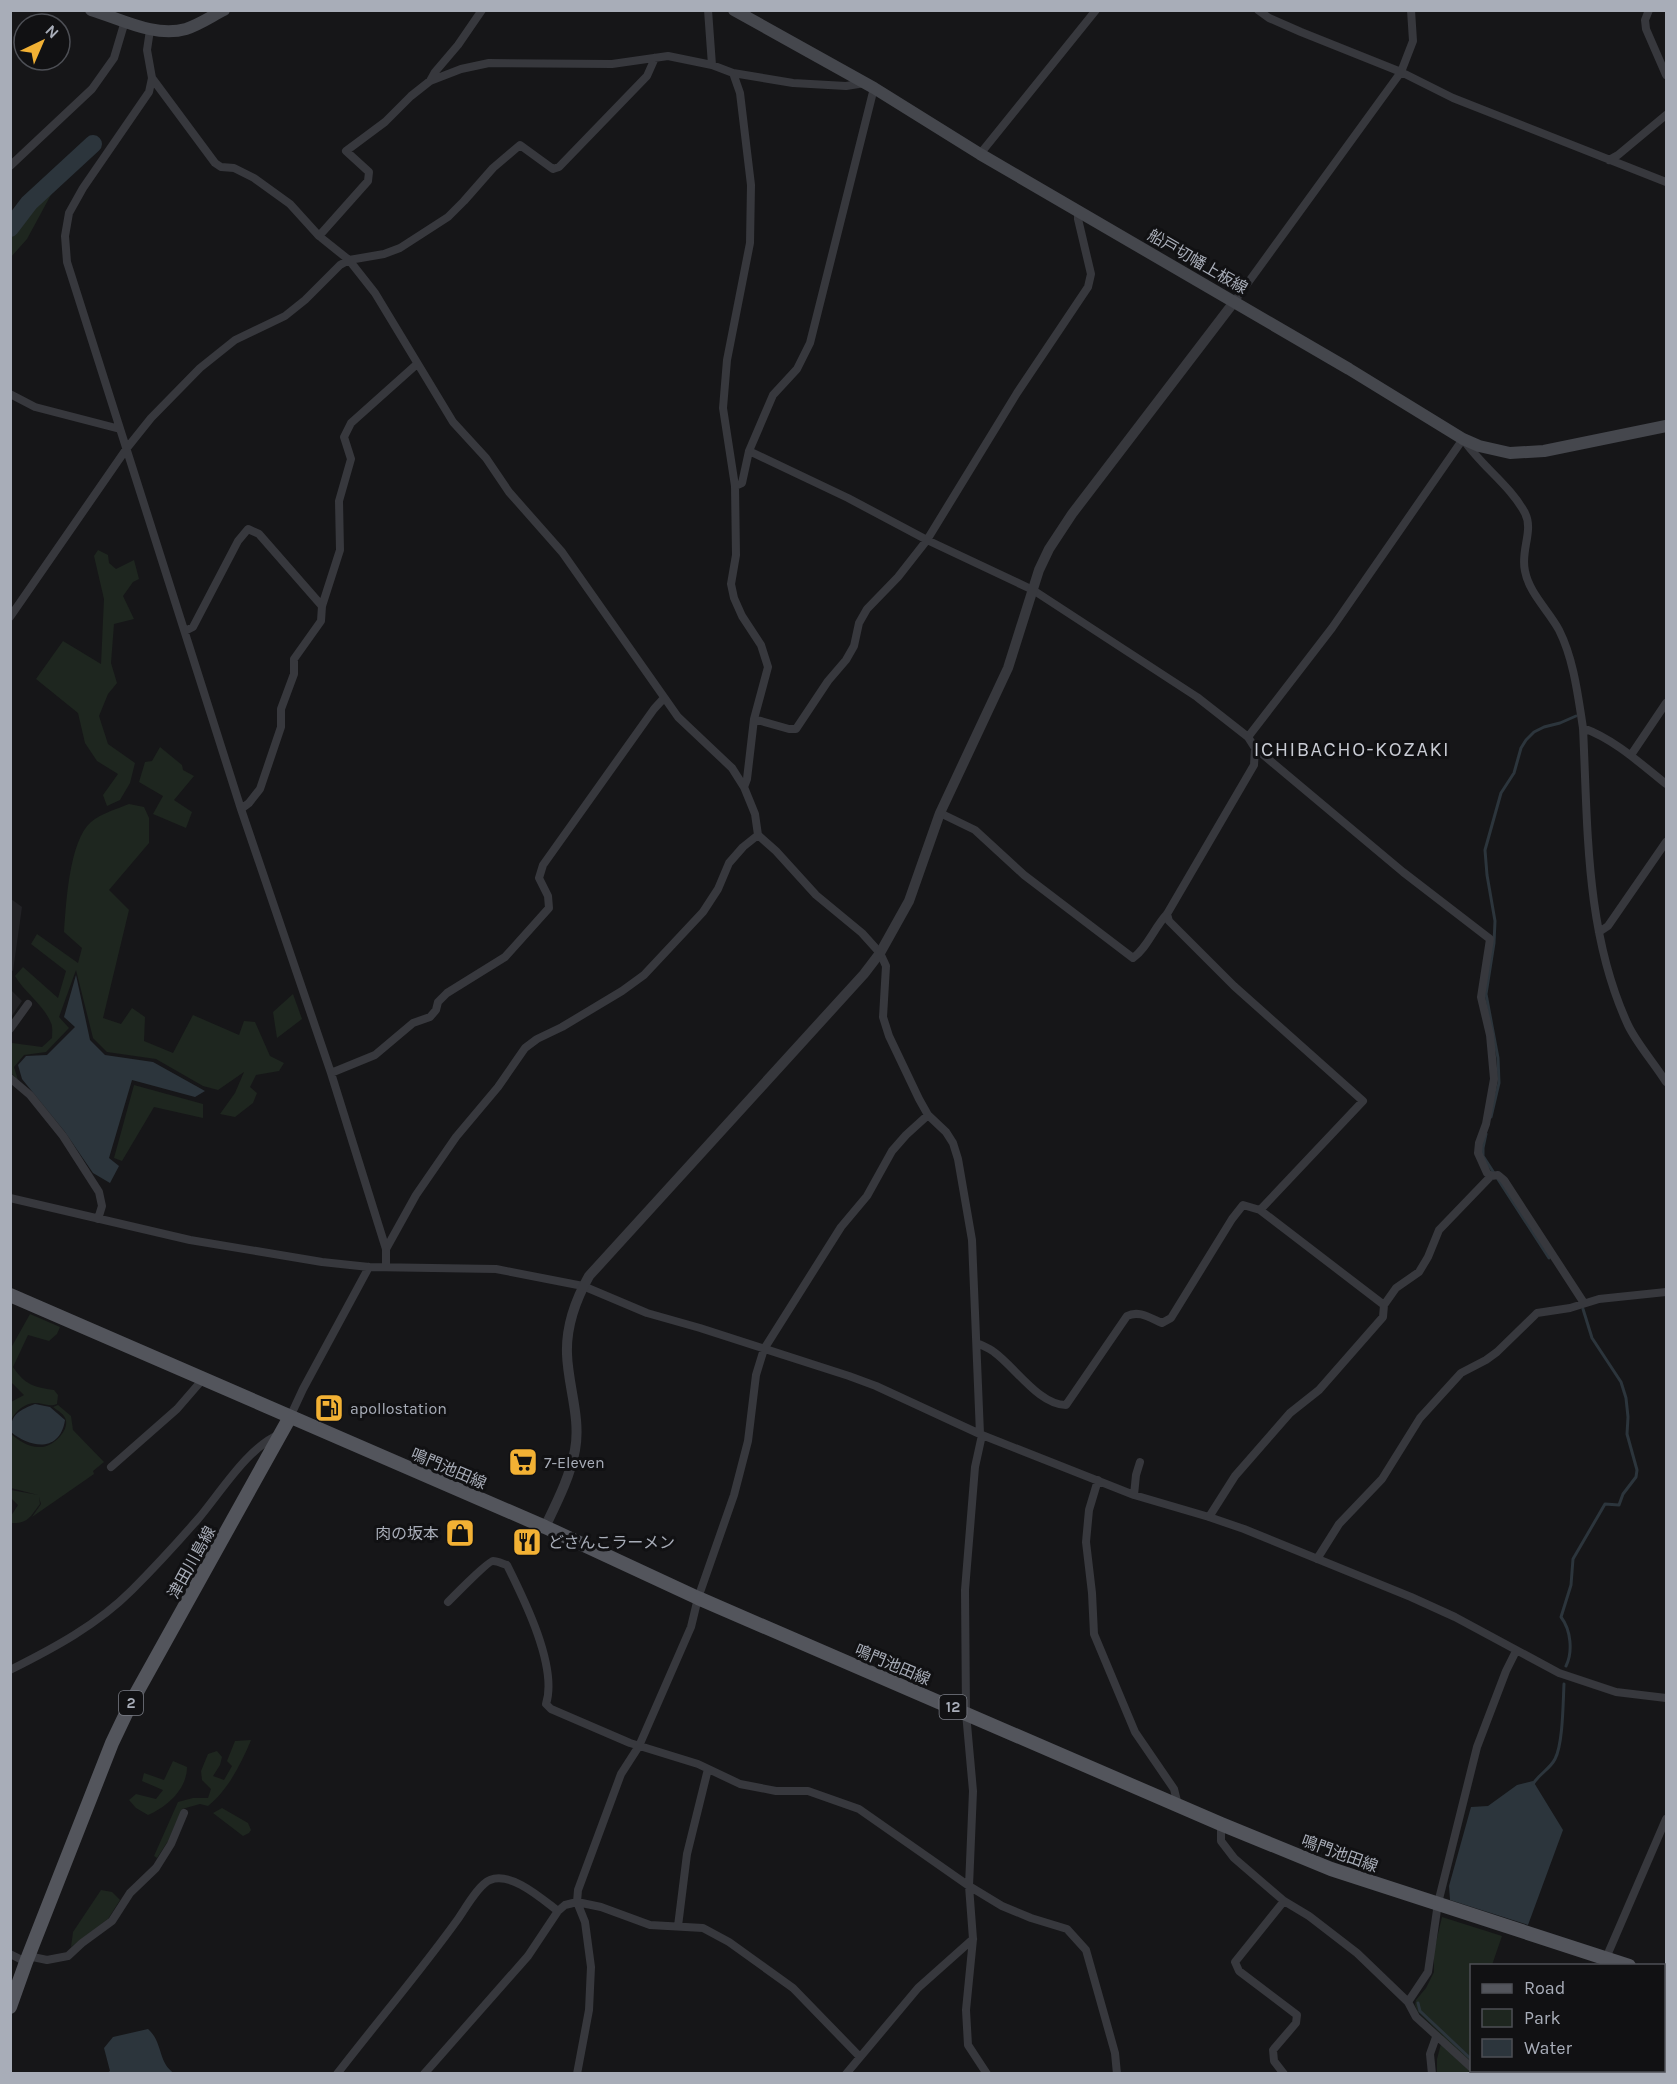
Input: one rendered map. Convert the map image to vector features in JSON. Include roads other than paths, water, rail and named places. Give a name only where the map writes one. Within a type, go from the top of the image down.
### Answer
[{"type":"main road","points":[[91,10],[113,14],[150,30],[172,32],[187,28],[224,10]]},
{"type":"main road","name":"船戸切幡上板線","points":[[734,10],[870,86],[980,154],[1340,363],[1463,440],[1510,453],[1544,451],[1666,426]]},
{"type":"main road","points":[[10,1295],[290,1418]]},
{"type":"main road","name":"津田川島線","points":[[10,2007],[112,1743],[132,1701],[290,1418]]},
{"type":"main road","name":"鳴門池田線","points":[[290,1418],[545,1527],[698,1598],[1221,1824],[1331,1869],[1626,1964]]},
{"type":"street","points":[[430,81],[482,10]]},
{"type":"street","points":[[708,10],[712,65]]},
{"type":"street","points":[[980,154],[1096,10]]},
{"type":"street","points":[[1258,10],[1269,18],[1401,72],[1453,98],[1666,182]]},
{"type":"street","points":[[545,1527],[568,1474],[575,1449],[576,1414],[567,1355],[569,1328],[584,1286],[597,1265],[864,974],[880,953],[909,901],[940,813],[1008,668],[1039,570],[1049,549],[1072,514],[1234,302],[1401,72],[1413,41],[1411,10]]},
{"type":"street","points":[[1649,10],[1645,20],[1646,29],[1666,75]]},
{"type":"street","points":[[10,166],[92,89],[114,58],[125,21]]},
{"type":"street","points":[[150,30],[147,50],[152,78],[149,92],[83,188],[69,213],[65,236],[67,262],[242,809],[331,1073],[386,1249],[386,1267]]},
{"type":"street","points":[[319,236],[368,181],[369,172],[346,151],[385,122],[430,81],[461,69],[489,63],[612,64],[668,56],[712,65],[733,73],[793,83],[870,86],[810,343],[797,369],[773,395],[749,451],[742,483],[735,486]]},
{"type":"street","points":[[10,617],[127,448],[151,418],[200,368],[235,340],[285,316],[305,300],[340,265],[349,260],[384,254],[400,248],[448,217],[493,168],[520,145],[553,169],[559,167],[647,76],[655,58]]},
{"type":"street","points":[[733,73],[740,93],[751,184],[750,243],[727,360],[723,408],[735,486],[736,555],[731,584],[742,616],[761,645],[768,667],[754,719],[747,779],[744,787]]},
{"type":"street","points":[[152,78],[168,96],[215,163],[221,167],[234,168],[254,178],[290,204],[319,236],[349,260],[375,293],[453,423],[486,458],[509,492],[562,552],[678,717],[732,768],[744,787],[755,814],[758,835],[776,851],[816,895],[862,933],[880,953],[886,966],[883,1017],[889,1036],[919,1099],[928,1114],[946,1132],[953,1143],[972,1240],[981,1434],[975,1467],[964,1590],[966,1713],[973,1791],[969,1886],[972,1939],[966,2010],[968,2045],[987,2073]]},
{"type":"street","points":[[1609,160],[1666,115]]},
{"type":"street","points":[[754,719],[796,729],[828,681],[846,660],[854,646],[859,623],[867,609],[898,577],[927,540],[1017,393],[1088,287],[1091,274],[1078,210]]},
{"type":"street","points":[[242,809],[260,789],[280,727],[280,709],[294,674],[294,659],[321,621],[322,606],[340,550],[339,501],[351,459],[344,437],[351,423],[417,364]]},
{"type":"street","points":[[10,394],[35,407],[120,429]]},
{"type":"street","points":[[1248,737],[1332,628],[1463,440],[1472,453],[1520,504],[1530,525],[1523,551],[1525,574],[1561,635],[1571,666],[1583,728],[1590,878],[1605,968],[1629,1028],[1666,1082]]},
{"type":"street","points":[[749,451],[1033,590],[1197,697],[1248,737],[1255,748],[1403,872],[1490,939],[1481,997],[1490,1035],[1494,1079],[1478,1154],[1484,1168],[1493,1176],[1504,1180],[1584,1303]]},
{"type":"street","points":[[185,631],[193,627],[238,541],[248,528],[259,534],[322,606]]},
{"type":"street","points":[[331,1073],[375,1055],[413,1023],[430,1017],[436,1010],[438,1002],[447,993],[505,957],[515,947],[549,908],[548,896],[539,878],[543,865],[664,698]]},
{"type":"street","points":[[1631,755],[1666,703]]},
{"type":"street","points":[[1583,728],[1631,755],[1666,784]]},
{"type":"street","points":[[940,813],[975,830],[1024,875],[1133,958],[1139,954],[1157,924],[1167,914],[1254,765],[1255,748]]},
{"type":"street","points":[[386,1249],[416,1195],[456,1137],[498,1087],[525,1048],[537,1039],[562,1028],[644,975],[703,912],[718,889],[729,863],[743,846],[758,835]]},
{"type":"street","points":[[1599,932],[1608,926],[1666,842]]},
{"type":"street","points":[[1167,914],[1169,921],[1234,986],[1363,1101],[1260,1210]]},
{"type":"street","points":[[10,1029],[28,1004]]},
{"type":"street","points":[[10,1078],[30,1095],[63,1136],[99,1191],[102,1206],[98,1219]]},
{"type":"street","points":[[576,2073],[583,2048],[589,2010],[591,1967],[585,1922],[577,1902],[578,1890],[621,1774],[639,1746],[691,1627],[698,1598],[734,1495],[748,1441],[756,1375],[764,1349],[841,1227],[867,1196],[892,1151],[928,1114]]},
{"type":"street","points":[[1209,1516],[1235,1476],[1290,1413],[1319,1389],[1383,1317],[1384,1305],[1396,1288],[1419,1272],[1439,1230],[1493,1176]]},
{"type":"street","points":[[10,1198],[190,1240],[322,1262],[369,1267],[496,1269],[584,1286],[647,1313],[700,1328],[876,1386],[981,1434],[1134,1496],[1209,1516],[1411,1597],[1455,1617],[1516,1652],[1559,1673],[1616,1692],[1666,1698]]},
{"type":"street","points":[[977,1343],[994,1352],[1037,1391],[1057,1405],[1066,1406],[1127,1316],[1140,1313],[1162,1323],[1171,1318],[1243,1205],[1260,1210],[1384,1305]]},
{"type":"street","points":[[290,1418],[303,1389],[369,1267]]},
{"type":"street","points":[[1317,1559],[1340,1524],[1382,1479],[1419,1418],[1461,1373],[1497,1352],[1537,1313],[1633,1294],[1666,1292]]},
{"type":"street","points":[[111,1467],[177,1409],[203,1379]]},
{"type":"street","points":[[10,1670],[70,1639],[99,1619],[131,1591],[197,1520],[247,1459],[271,1438],[281,1433]]},
{"type":"street","points":[[1134,1496],[1136,1474],[1140,1462]]},
{"type":"street","points":[[1098,1480],[1089,1510],[1086,1542],[1094,1634],[1135,1732],[1174,1789],[1178,1805]]},
{"type":"street","points":[[448,1602],[487,1563],[493,1561],[507,1565],[538,1630],[550,1693],[546,1704],[551,1709],[639,1746],[708,1769],[740,1784],[776,1791],[808,1791],[859,1809],[969,1886],[1002,1906],[1067,1929],[1086,1950],[1115,2053],[1117,2073]]},
{"type":"street","points":[[1408,2002],[1428,1972],[1438,1903],[1477,1747],[1506,1671],[1516,1652]]},
{"type":"street","points":[[678,1926],[687,1854],[708,1769]]},
{"type":"street","points":[[10,1954],[27,1959],[47,1960],[68,1956],[112,1921],[130,1893],[156,1868],[171,1844],[184,1813]]},
{"type":"street","points":[[1606,1958],[1666,1819]]},
{"type":"street","points":[[1221,1824],[1221,1841],[1234,1858],[1284,1901],[1309,1916],[1357,1953],[1408,2002],[1416,2017],[1470,2067]]},
{"type":"street","points":[[337,2073],[489,1880],[507,1878],[533,1892],[558,1911]]},
{"type":"street","points":[[1284,1901],[1235,1962],[1239,1971],[1297,2015],[1296,2023],[1273,2050],[1274,2061],[1284,2073]]},
{"type":"street","points":[[424,2073],[528,1956],[558,1911],[565,1905],[577,1902],[601,1907],[650,1925],[703,1929],[729,1942],[793,1988],[860,2057]]},
{"type":"street","points":[[846,2073],[918,1988],[972,1939]]},
{"type":"street","points":[[1432,2073],[1430,2054],[1436,2037]]},
{"type":"water","points":[[76,975],[90,1040],[105,1055],[153,1062],[205,1091],[195,1097],[132,1080],[109,1158],[119,1166],[110,1183],[93,1173],[65,1132],[22,1079],[18,1065],[26,1056],[47,1055],[75,1027],[64,1017]]},
{"type":"water","points":[[35,1404],[50,1407],[65,1420],[62,1431],[51,1443],[27,1442],[11,1432],[14,1417],[25,1408]]},
{"type":"water","points":[[1533,1781],[1563,1830],[1528,1925],[1450,1900],[1449,1886],[1471,1807],[1488,1806],[1517,1785]]},
{"type":"water","points":[[148,2029],[156,2040],[165,2064],[174,2073],[107,2073],[110,2071],[104,2048],[113,2037]]},
{"type":"waterway","points":[[10,228],[29,203],[93,144]]},
{"type":"waterway","points":[[1491,1117],[1499,1083],[1498,1058],[1486,994],[1495,921],[1485,850],[1501,793],[1514,773],[1521,748],[1526,740],[1534,732],[1544,727],[1576,716]]},
{"type":"waterway","points":[[1486,1134],[1483,1156],[1549,1258]]},
{"type":"waterway","points":[[1566,1666],[1570,1654],[1570,1641],[1561,1617],[1571,1585],[1573,1559],[1605,1504],[1619,1505],[1623,1494],[1636,1477],[1637,1470],[1627,1434],[1626,1398],[1621,1382],[1592,1338],[1583,1309]]},
{"type":"waterway","points":[[1533,1784],[1553,1763],[1558,1752],[1564,1684]]},
{"type":"waterway","points":[[1418,2003],[1420,2011],[1470,2058]]},
{"type":"place","name":"apollostation","points":[[329,1408]]},
{"type":"place","name":"7-Eleven","points":[[523,1462]]},
{"type":"place","name":"肉の坂本","points":[[460,1533]]},
{"type":"place","name":"どさんこラーメン","points":[[527,1542]]},
{"type":"district","name":"ICHIBACHO-KOZAKI","points":[[1352,749]]}]
